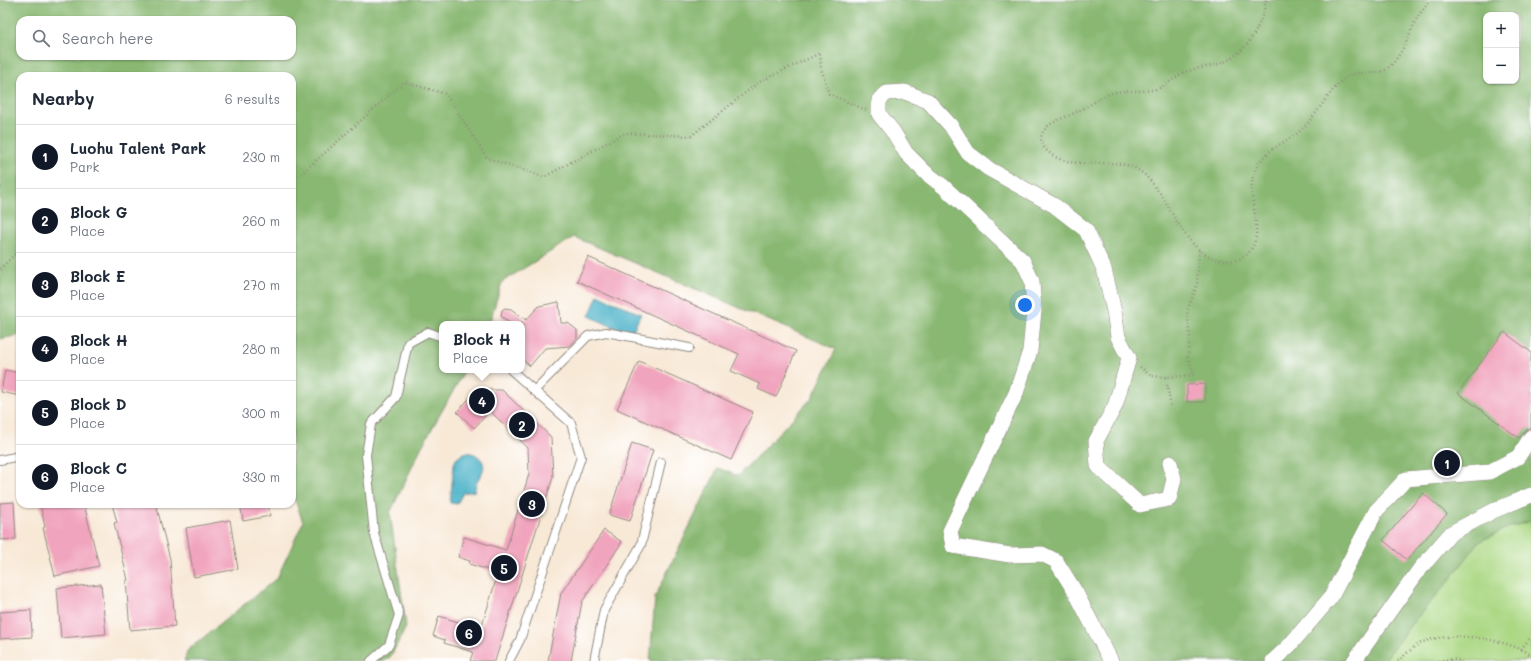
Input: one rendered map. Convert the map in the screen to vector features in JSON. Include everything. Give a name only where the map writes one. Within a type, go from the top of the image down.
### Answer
[{"type":"street","points":[[1110,661],[1076,593],[1056,561],[1042,554],[1010,555],[953,546],[950,531],[1016,393],[1030,351],[1034,310],[1032,281],[1023,261],[944,187],[926,173],[906,152],[879,114],[878,100],[887,93],[905,92],[928,101],[951,126],[968,153],[989,169],[1055,206],[1086,230],[1104,269],[1114,311],[1118,337],[1128,358],[1115,406],[1096,441],[1098,466],[1140,505],[1169,499],[1174,479],[1170,463]]},
{"type":"street","points":[[1273,661],[1289,646],[1331,597],[1376,511],[1406,479],[1489,472],[1518,457],[1531,437]]},
{"type":"street","points":[[1354,661],[1418,570],[1451,533],[1493,511],[1531,495]]},
{"type":"lane","points":[[371,661],[390,645],[399,615],[374,533],[366,455],[371,424],[396,397],[408,343],[428,332],[439,336]]},
{"type":"lane","points":[[534,391],[588,336],[606,332],[689,348]]},
{"type":"lane","points":[[509,661],[520,640],[581,457],[571,423],[514,373]]},
{"type":"lane","points":[[0,460],[16,457]]},
{"type":"lane","points":[[594,661],[604,610],[641,545],[661,462]]},
{"type":"path","points":[[1266,0],[1257,31],[1251,41],[1229,60],[1216,66],[1183,73],[1166,85],[1155,89],[1128,90],[1111,93],[1048,126],[1041,135],[1041,144],[1044,150],[1058,159],[1070,162],[1121,164],[1133,166],[1152,181],[1181,228],[1199,248],[1213,258],[1227,262],[1238,261],[1245,258],[1252,248],[1255,236],[1256,223],[1251,184],[1254,173],[1260,161],[1271,150],[1298,133],[1344,78],[1356,73],[1374,73],[1386,70],[1402,51],[1416,21],[1430,0]]},
{"type":"path","points":[[296,178],[404,82],[446,94],[487,158],[544,177],[625,133],[691,136],[759,82],[820,53],[821,68],[829,94],[854,106],[879,114]]},
{"type":"path","points":[[1151,376],[1166,377],[1194,375],[1188,357],[1190,336],[1187,311],[1197,285],[1199,248]]},
{"type":"path","points":[[0,269],[16,253]]},
{"type":"path","points":[[1166,377],[1171,408]]},
{"type":"path","points":[[1521,648],[1531,637]]},
{"type":"path","points":[[1398,661],[1425,641],[1442,638],[1492,640],[1511,644],[1521,648],[1531,655]]},
{"type":"path","points":[[1438,661],[1453,659],[1462,661]]},
{"type":"green space","points":[[0,0],[1531,0],[1531,521],[1507,528],[1479,542],[1449,581],[1409,627],[1384,661],[650,661],[655,597],[718,468],[738,476],[812,398],[836,349],[574,237],[502,282],[490,321],[439,321],[439,373],[463,373],[421,448],[390,513],[406,627],[391,656],[384,661],[184,661],[188,650],[277,578],[303,522],[296,503],[296,72],[16,72],[16,336],[0,339]]},
{"type":"green space","points":[[1531,265],[1531,661],[1194,661]]},
{"type":"water","points":[[598,295],[641,314],[631,335],[589,316]]},
{"type":"water","points":[[464,453],[472,453],[480,458],[483,462],[483,471],[475,487],[475,491],[463,493],[457,504],[450,503],[454,464],[456,459]]},
{"type":"building","points":[[588,257],[796,351],[776,397],[758,389],[760,384],[731,371],[739,354],[577,281]]},
{"type":"building","points":[[559,302],[561,323],[568,323],[577,330],[577,338],[570,346],[545,348],[530,366],[525,362],[525,321],[507,321],[501,316],[502,310],[505,308],[511,309],[526,320],[539,306]]},
{"type":"building","points":[[1504,332],[1531,352],[1531,428],[1527,429],[1519,438],[1458,393]]},
{"type":"building","points":[[639,361],[753,412],[731,460],[617,409]]},
{"type":"building","points":[[5,370],[16,372],[16,395],[1,392]]},
{"type":"building","points":[[1205,384],[1205,402],[1187,402],[1187,385]]},
{"type":"building","points":[[477,390],[502,390],[551,437],[553,477],[495,661],[470,661],[473,652],[444,643],[445,640],[433,636],[439,616],[481,629],[498,573],[469,564],[470,561],[458,557],[464,537],[506,550],[529,474],[528,448],[490,411],[474,428],[457,412]]},
{"type":"building","points":[[632,443],[653,450],[630,521],[609,515]]},
{"type":"building","points":[[1423,493],[1447,514],[1407,560],[1383,540]]},
{"type":"building","points":[[14,502],[16,539],[0,540],[0,503]]},
{"type":"building","points":[[41,508],[85,508],[99,566],[55,576],[43,528],[45,527]]},
{"type":"building","points":[[113,508],[157,508],[170,559],[175,626],[130,630],[126,581],[128,580],[114,523],[117,522]]},
{"type":"building","points":[[241,508],[269,508],[270,516],[243,521]]},
{"type":"building","points":[[230,520],[238,569],[194,577],[186,528]]},
{"type":"building","points":[[604,530],[622,542],[582,602],[571,661],[548,661],[561,593]]},
{"type":"building","points":[[101,584],[106,634],[61,638],[57,588]]},
{"type":"building","points":[[31,610],[32,637],[0,639],[0,612]]},
{"type":"place","name":"Block H","points":[[482,401]]},
{"type":"place","name":"Block G","points":[[522,425]]},
{"type":"place","name":"Luohu Talent Park","points":[[1447,463]]},
{"type":"place","name":"Block E","points":[[532,504]]},
{"type":"place","name":"Block D","points":[[504,568]]},
{"type":"place","name":"Block C","points":[[469,633]]}]
